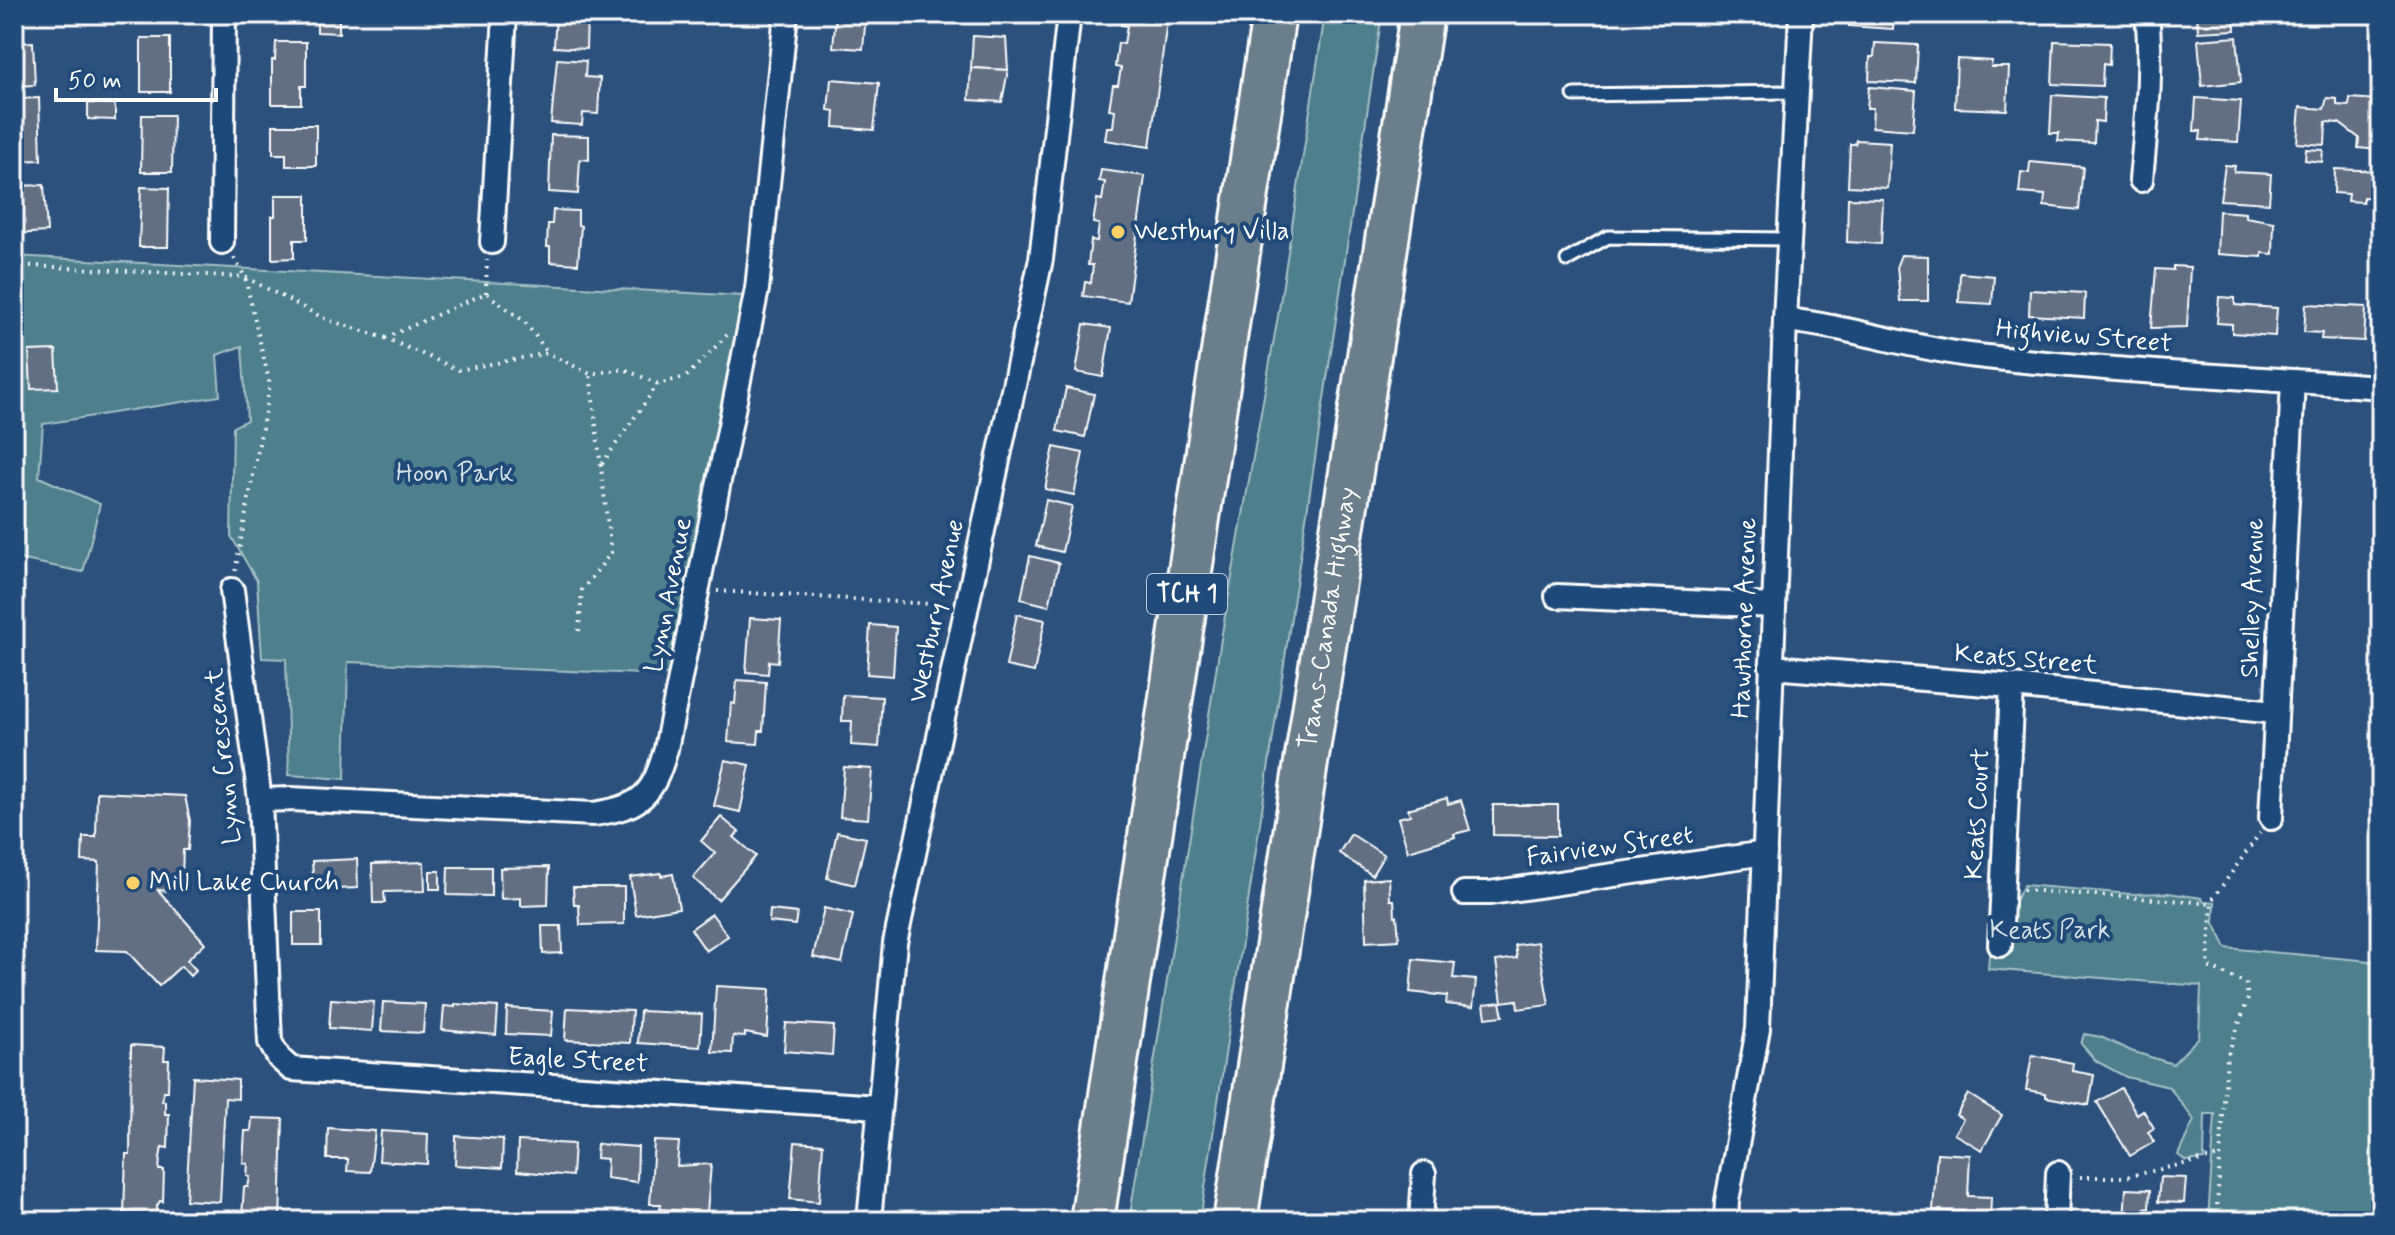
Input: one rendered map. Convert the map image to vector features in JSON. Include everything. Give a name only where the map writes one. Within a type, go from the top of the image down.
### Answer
[{"type":"highway","name":"TCH 1","points":[[1092,1221],[1274,14]]},
{"type":"highway","name":"Trans-Canada Highway","points":[[1235,1221],[1421,21]]},
{"type":"street","points":[[222,242],[224,14]]},
{"type":"street","points":[[492,242],[505,14]]},
{"type":"street","name":"Lynn Avenue","points":[[260,800],[594,814],[621,810],[647,794],[659,775],[699,590],[753,307],[786,14]]},
{"type":"street","name":"Westbury Avenue","points":[[869,1221],[895,943],[1041,259],[1069,14]]},
{"type":"street","name":"Hawthorne Avenue","points":[[1726,1221],[1758,1029],[1785,320],[1801,14]]},
{"type":"street","points":[[2141,180],[2151,44],[2147,14]]},
{"type":"street","name":"Highview Street","points":[[1785,320],[1820,324],[1890,341],[1965,354],[2138,371],[2381,387]]},
{"type":"street","name":"Shelley Avenue","points":[[2271,818],[2293,381]]},
{"type":"street","name":"Lynn Crescent","points":[[232,590],[260,800],[268,1023],[270,1042],[279,1058]]},
{"type":"street","points":[[1557,596],[1774,606]]},
{"type":"street","name":"Keats Street","points":[[1771,667],[2012,686],[2276,712]]},
{"type":"street","name":"Keats Court","points":[[2000,945],[2012,686]]},
{"type":"street","name":"Fairview Street","points":[[1464,893],[1490,893],[1765,853]]},
{"type":"street","name":"Eagle Street","points":[[279,1058],[291,1069],[312,1073],[879,1107]]},
{"type":"street","points":[[2056,1221],[2058,1173]]},
{"type":"street","points":[[1421,1221],[1424,1174]]},
{"type":"lane","points":[[1574,95],[1797,92]]},
{"type":"lane","points":[[1567,260],[1608,237],[1789,239]]},
{"type":"path","points":[[222,242],[232,252],[245,277],[270,385],[232,590]]},
{"type":"path","points":[[486,293],[487,264]]},
{"type":"path","points":[[14,265],[245,277],[325,319],[385,338],[459,370],[548,353]]},
{"type":"path","points":[[486,293],[525,322],[548,353],[590,374],[624,369],[658,384],[686,377],[753,307]]},
{"type":"path","points":[[385,338],[486,293]]},
{"type":"path","points":[[579,631],[582,590],[611,553],[590,374]]},
{"type":"path","points":[[601,465],[658,384]]},
{"type":"path","points":[[699,590],[967,606]]},
{"type":"path","points":[[2216,1221],[2227,1057],[2248,999],[2246,983],[2208,967],[2212,903],[2271,818]]},
{"type":"path","points":[[2002,888],[2212,903]]},
{"type":"path","points":[[2058,1173],[2088,1178],[2126,1177],[2219,1156]]},
{"type":"green space","points":[[1325,14],[1382,14],[1200,1221],[1129,1221],[1221,639],[1278,316]]},
{"type":"green space","name":"Hoon Park","points":[[14,256],[743,296],[668,675],[348,662],[345,779],[289,775],[286,659],[262,658],[257,581],[231,536],[233,427],[247,420],[242,346],[217,355],[220,396],[43,424],[39,477],[100,504],[83,572],[14,558]]},
{"type":"green space","name":"Keats Park","points":[[2024,885],[2131,894],[2168,893],[2202,898],[2215,902],[2214,923],[2226,948],[2381,962],[2381,1221],[2208,1221],[2215,1114],[2205,1114],[2204,1159],[2186,1161],[2178,1155],[2194,1120],[2169,1087],[2126,1077],[2096,1061],[2081,1044],[2084,1034],[2101,1037],[2131,1051],[2173,1064],[2199,1037],[2201,986],[1988,969],[1990,942]]},
{"type":"building","points":[[274,14],[303,14],[303,24],[274,23]]},
{"type":"building","points":[[556,14],[587,14],[586,49],[554,47]]},
{"type":"building","points":[[836,14],[866,14],[863,49],[833,47]]},
{"type":"building","points":[[1122,14],[1167,21],[1150,147],[1105,140],[1107,127],[1113,127],[1115,110],[1109,109],[1113,85],[1118,85],[1121,68],[1115,67],[1118,43],[1124,44],[1127,26],[1121,25]]},
{"type":"building","points":[[1850,14],[1894,14],[1893,29],[1849,26]]},
{"type":"building","points":[[2197,14],[2234,14],[2235,30],[2198,32]]},
{"type":"building","points":[[317,20],[339,20],[339,33],[317,32]]},
{"type":"building","points":[[973,36],[1006,38],[1008,70],[971,68]]},
{"type":"building","points":[[2237,37],[2241,82],[2202,86],[2198,40]]},
{"type":"building","points":[[141,38],[170,38],[170,92],[141,92]]},
{"type":"building","points":[[2054,41],[2110,43],[2109,65],[2103,64],[2102,86],[2052,84]]},
{"type":"building","points":[[33,42],[35,85],[14,86],[14,43]]},
{"type":"building","points":[[276,42],[306,42],[306,86],[301,86],[301,104],[272,104],[272,60],[275,60]]},
{"type":"building","points":[[1875,43],[1918,45],[1916,83],[1869,81],[1870,57],[1874,57]]},
{"type":"building","points":[[557,59],[586,61],[585,77],[600,78],[598,114],[583,113],[582,125],[551,123]]},
{"type":"building","points":[[1957,59],[1992,61],[1991,67],[2009,67],[2007,110],[1955,108]]},
{"type":"building","points":[[971,68],[1008,70],[1002,102],[969,100]]},
{"type":"building","points":[[831,79],[879,83],[874,130],[834,127],[835,111],[828,110]]},
{"type":"building","points":[[1869,87],[1916,91],[1913,130],[1872,127],[1873,108],[1867,108]]},
{"type":"building","points":[[2052,95],[2104,98],[2103,122],[2095,121],[2094,143],[2058,141],[2059,133],[2050,133]]},
{"type":"building","points":[[39,98],[41,160],[14,161],[14,99]]},
{"type":"building","points":[[2196,98],[2241,101],[2238,142],[2200,140],[2201,131],[2194,131]]},
{"type":"building","points":[[2327,98],[2337,99],[2337,105],[2349,106],[2350,98],[2377,100],[2375,122],[2379,122],[2381,127],[2380,150],[2358,148],[2359,138],[2339,123],[2326,122],[2325,145],[2297,143],[2300,107],[2324,109]]},
{"type":"building","points":[[88,103],[115,104],[115,120],[88,119]]},
{"type":"building","points":[[142,115],[173,115],[172,172],[141,172]]},
{"type":"building","points":[[273,125],[316,125],[316,166],[286,166],[286,154],[273,154]]},
{"type":"building","points":[[551,135],[589,136],[589,160],[580,159],[578,194],[549,192]]},
{"type":"building","points":[[1856,140],[1890,142],[1887,188],[1848,186],[1850,144],[1855,144]]},
{"type":"building","points":[[2306,149],[2323,150],[2322,162],[2305,160]]},
{"type":"building","points":[[2030,162],[2083,167],[2079,210],[2044,206],[2045,195],[2019,193],[2021,172],[2029,173]]},
{"type":"building","points":[[2225,165],[2235,166],[2234,172],[2271,174],[2269,203],[2220,200]]},
{"type":"building","points":[[2335,169],[2381,171],[2381,198],[2363,197],[2363,202],[2347,201],[2348,194],[2334,193]]},
{"type":"building","name":"Westbury Villa","points":[[1101,170],[1145,176],[1128,302],[1083,296],[1085,282],[1091,283],[1093,265],[1088,265],[1091,240],[1097,241],[1099,224],[1093,223],[1097,199],[1102,200],[1105,182],[1099,181]]},
{"type":"building","points":[[44,185],[47,232],[14,234],[14,186]]},
{"type":"building","points":[[141,187],[169,188],[168,247],[139,247]]},
{"type":"building","points":[[275,195],[307,195],[307,240],[294,240],[294,258],[272,259]]},
{"type":"building","points":[[1848,198],[1883,199],[1881,244],[1847,242]]},
{"type":"building","points":[[553,210],[578,211],[578,225],[581,226],[578,264],[550,262],[548,224],[552,224]]},
{"type":"building","points":[[2219,211],[2245,213],[2245,217],[2274,222],[2273,254],[2262,253],[2262,257],[2217,254]]},
{"type":"building","points":[[1901,255],[1928,256],[1928,301],[1900,301],[1897,265]]},
{"type":"building","points":[[2173,266],[2190,267],[2187,327],[2151,328],[2156,269],[2173,270]]},
{"type":"building","points":[[1960,273],[1994,276],[1992,304],[1959,302]]},
{"type":"building","points":[[2030,290],[2085,293],[2084,318],[2029,315]]},
{"type":"building","points":[[2219,297],[2235,298],[2235,305],[2277,308],[2275,336],[2232,333],[2232,324],[2217,323]]},
{"type":"building","points":[[2306,304],[2366,307],[2364,341],[2321,339],[2322,333],[2304,332]]},
{"type":"building","points":[[1084,324],[1111,328],[1103,377],[1076,372]]},
{"type":"building","points":[[56,350],[58,388],[31,389],[29,351]]},
{"type":"building","points":[[1066,388],[1094,394],[1085,437],[1057,431]]},
{"type":"building","points":[[1054,447],[1083,453],[1074,495],[1045,489]]},
{"type":"building","points":[[1046,500],[1072,506],[1062,552],[1036,546]]},
{"type":"building","points":[[1030,556],[1059,563],[1049,606],[1021,599]]},
{"type":"building","points":[[1017,614],[1045,620],[1034,672],[1006,666]]},
{"type":"building","points":[[750,618],[781,620],[778,662],[769,661],[768,674],[746,672]]},
{"type":"building","points":[[870,625],[896,627],[893,676],[867,674]]},
{"type":"building","points":[[737,680],[766,682],[763,731],[759,731],[758,744],[728,742],[731,703],[735,704]]},
{"type":"building","points":[[843,695],[882,697],[879,747],[851,745],[852,721],[842,721]]},
{"type":"building","points":[[725,760],[750,765],[740,812],[714,806]]},
{"type":"building","points":[[844,767],[872,769],[868,819],[840,817]]},
{"type":"building","name":"Mill Lake Church","points":[[97,792],[185,796],[190,821],[188,850],[183,850],[182,876],[169,875],[168,891],[158,890],[205,943],[187,960],[196,970],[190,976],[181,966],[159,986],[127,951],[96,950],[99,862],[82,861],[83,837],[96,837]]},
{"type":"building","points":[[1447,798],[1448,804],[1461,800],[1470,830],[1408,851],[1398,818],[1410,815],[1408,809]]},
{"type":"building","points":[[1493,805],[1558,805],[1558,836],[1493,835]]},
{"type":"building","points":[[721,817],[739,832],[734,837],[756,856],[718,900],[693,878],[715,853],[701,841]]},
{"type":"building","points":[[837,832],[866,838],[855,885],[827,878]]},
{"type":"building","points":[[1351,834],[1384,855],[1372,875],[1339,853]]},
{"type":"building","points":[[357,859],[358,888],[314,890],[312,861]]},
{"type":"building","points":[[424,862],[425,891],[384,892],[385,903],[373,903],[372,864]]},
{"type":"building","points":[[448,867],[491,867],[491,896],[447,895]]},
{"type":"building","points":[[549,867],[548,905],[521,906],[521,898],[501,899],[500,868]]},
{"type":"building","points":[[430,871],[440,871],[440,889],[430,889]]},
{"type":"building","points":[[661,873],[661,876],[673,874],[679,908],[636,915],[630,877]]},
{"type":"building","points":[[1389,878],[1390,900],[1394,900],[1399,940],[1366,942],[1364,880]]},
{"type":"building","points":[[573,887],[624,887],[624,924],[580,925],[579,905],[574,905]]},
{"type":"building","points":[[824,908],[853,915],[842,963],[813,957]]},
{"type":"building","points":[[770,910],[797,913],[795,925],[769,922]]},
{"type":"building","points":[[293,912],[321,912],[321,945],[293,945]]},
{"type":"building","points":[[712,914],[728,936],[706,951],[691,929]]},
{"type":"building","points":[[542,926],[561,926],[562,953],[543,954]]},
{"type":"building","points":[[1538,942],[1549,1005],[1518,1009],[1517,1000],[1502,1002],[1496,961],[1517,958],[1515,945]]},
{"type":"building","points":[[1413,959],[1455,963],[1453,978],[1476,980],[1473,1007],[1446,1004],[1447,996],[1410,992]]},
{"type":"building","points":[[716,986],[770,989],[767,1037],[745,1033],[745,1037],[733,1036],[732,1053],[712,1052]]},
{"type":"building","points":[[331,999],[374,1002],[372,1031],[329,1028]]},
{"type":"building","points":[[383,1002],[425,1004],[423,1033],[381,1031]]},
{"type":"building","points":[[1500,1002],[1503,1016],[1486,1018],[1484,1004]]},
{"type":"building","points":[[455,1004],[498,1007],[496,1035],[442,1030],[444,1006],[455,1007]]},
{"type":"building","points":[[507,1008],[553,1011],[551,1036],[506,1034]]},
{"type":"building","points":[[567,1008],[632,1011],[630,1043],[565,1040]]},
{"type":"building","points":[[640,1011],[702,1014],[700,1047],[638,1043]]},
{"type":"building","points":[[786,1023],[834,1026],[832,1055],[784,1051]]},
{"type":"building","points":[[131,1045],[165,1047],[164,1060],[169,1060],[168,1091],[164,1091],[162,1101],[165,1101],[165,1114],[169,1114],[168,1148],[162,1147],[160,1158],[159,1170],[164,1170],[163,1202],[160,1201],[157,1206],[157,1214],[124,1213],[126,1154],[130,1154]]},
{"type":"building","points":[[2032,1055],[2073,1063],[2072,1071],[2094,1075],[2089,1105],[2026,1090]]},
{"type":"building","points":[[193,1077],[238,1080],[238,1099],[225,1098],[220,1202],[186,1200]]},
{"type":"building","points":[[2121,1088],[2137,1114],[2143,1110],[2154,1128],[2148,1132],[2154,1142],[2130,1156],[2097,1102]]},
{"type":"building","points":[[1968,1094],[2002,1115],[1982,1150],[1954,1134],[1963,1119],[1956,1115]]},
{"type":"building","points":[[252,1118],[283,1119],[280,1221],[247,1221],[247,1217],[242,1217],[244,1187],[248,1187],[250,1177],[247,1176],[248,1164],[243,1163],[245,1131],[251,1131]]},
{"type":"building","points":[[328,1128],[375,1131],[370,1172],[347,1171],[348,1159],[327,1159]]},
{"type":"building","points":[[381,1131],[428,1134],[427,1164],[379,1161]]},
{"type":"building","points":[[456,1136],[503,1139],[502,1168],[455,1165]]},
{"type":"building","points":[[518,1141],[574,1144],[572,1176],[517,1171]]},
{"type":"building","points":[[654,1141],[679,1142],[677,1166],[711,1164],[707,1212],[660,1209],[661,1204],[650,1204]]},
{"type":"building","points":[[795,1142],[823,1144],[819,1202],[790,1199]]},
{"type":"building","points":[[597,1144],[638,1147],[637,1182],[606,1178],[607,1159],[596,1158]]},
{"type":"building","points":[[1937,1153],[1970,1155],[1968,1196],[1991,1197],[1990,1221],[1963,1221],[1964,1212],[1933,1210]]},
{"type":"building","points":[[2160,1177],[2186,1178],[2184,1203],[2158,1202]]},
{"type":"building","points":[[2126,1189],[2150,1190],[2149,1209],[2145,1208],[2144,1221],[2124,1221]]},
{"type":"building","points":[[790,1212],[817,1213],[817,1221],[789,1221]]},
{"type":"place","name":"Westbury Villa","points":[[1118,232]]},
{"type":"place","name":"Mill Lake Church","points":[[133,883]]}]
